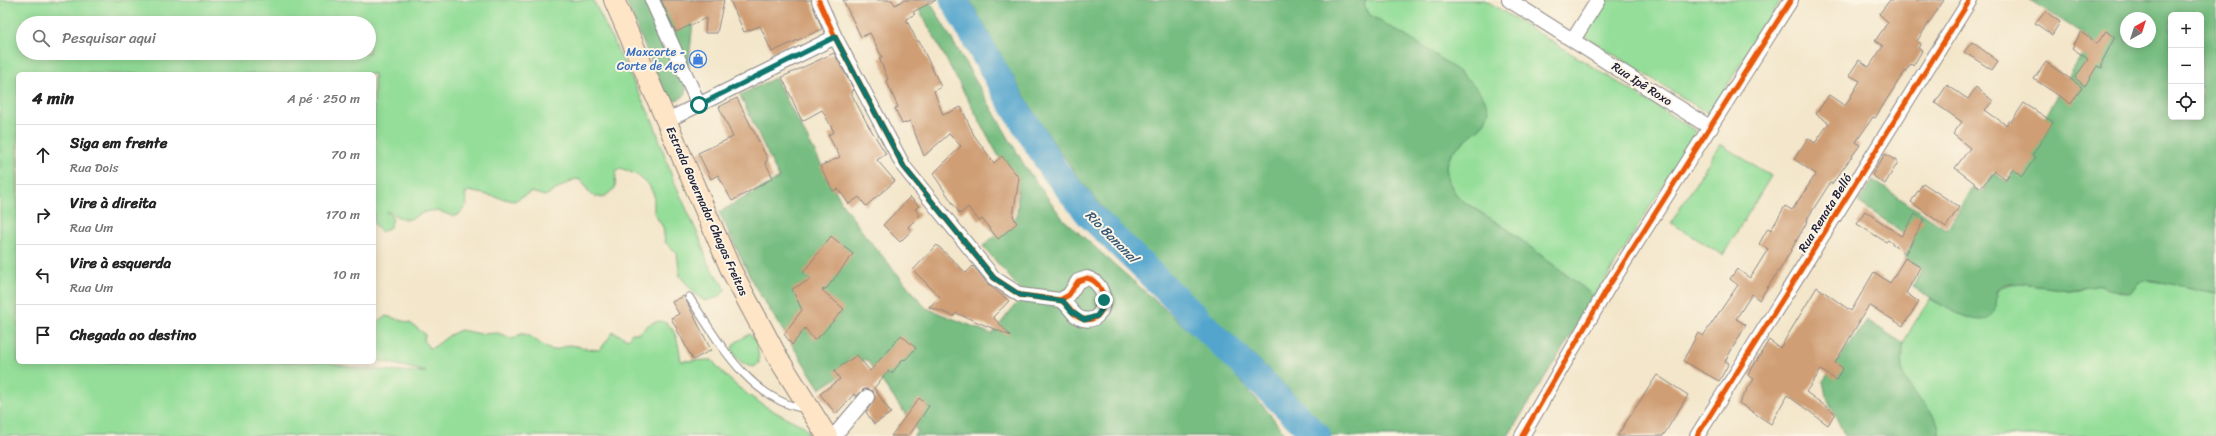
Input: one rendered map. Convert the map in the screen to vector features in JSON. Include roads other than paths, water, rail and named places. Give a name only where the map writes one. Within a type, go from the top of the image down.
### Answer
[{"type":"main road","name":"Estrada Governador Chagas Freitas","points":[[614,0],[731,270],[778,358],[809,410],[827,436]]},
{"type":"street","points":[[652,0],[699,105]]},
{"type":"street","name":"Rua Ipê Roxo","points":[[1509,0],[1711,128]]},
{"type":"street","points":[[1574,40],[1598,0]]},
{"type":"street","points":[[1522,436],[1607,289],[1711,128],[1791,0]]},
{"type":"street","name":"Rua Renata Belló","points":[[1697,436],[1970,0]]},
{"type":"street","points":[[819,1],[835,37],[904,167],[975,256],[994,278],[1010,290],[1020,295],[1060,300]]},
{"type":"street","points":[[666,121],[835,37]]},
{"type":"street","points":[[834,436],[867,396]]},
{"type":"lane","points":[[689,296],[734,363],[747,376],[775,399],[809,410]]},
{"type":"waterway","name":"Rio Bananal","points":[[954,0],[1011,101],[1054,170],[1090,215],[1317,436]]},
{"type":"place","name":"Maxcorte - Corte de Aço","points":[[698,59]]}]
